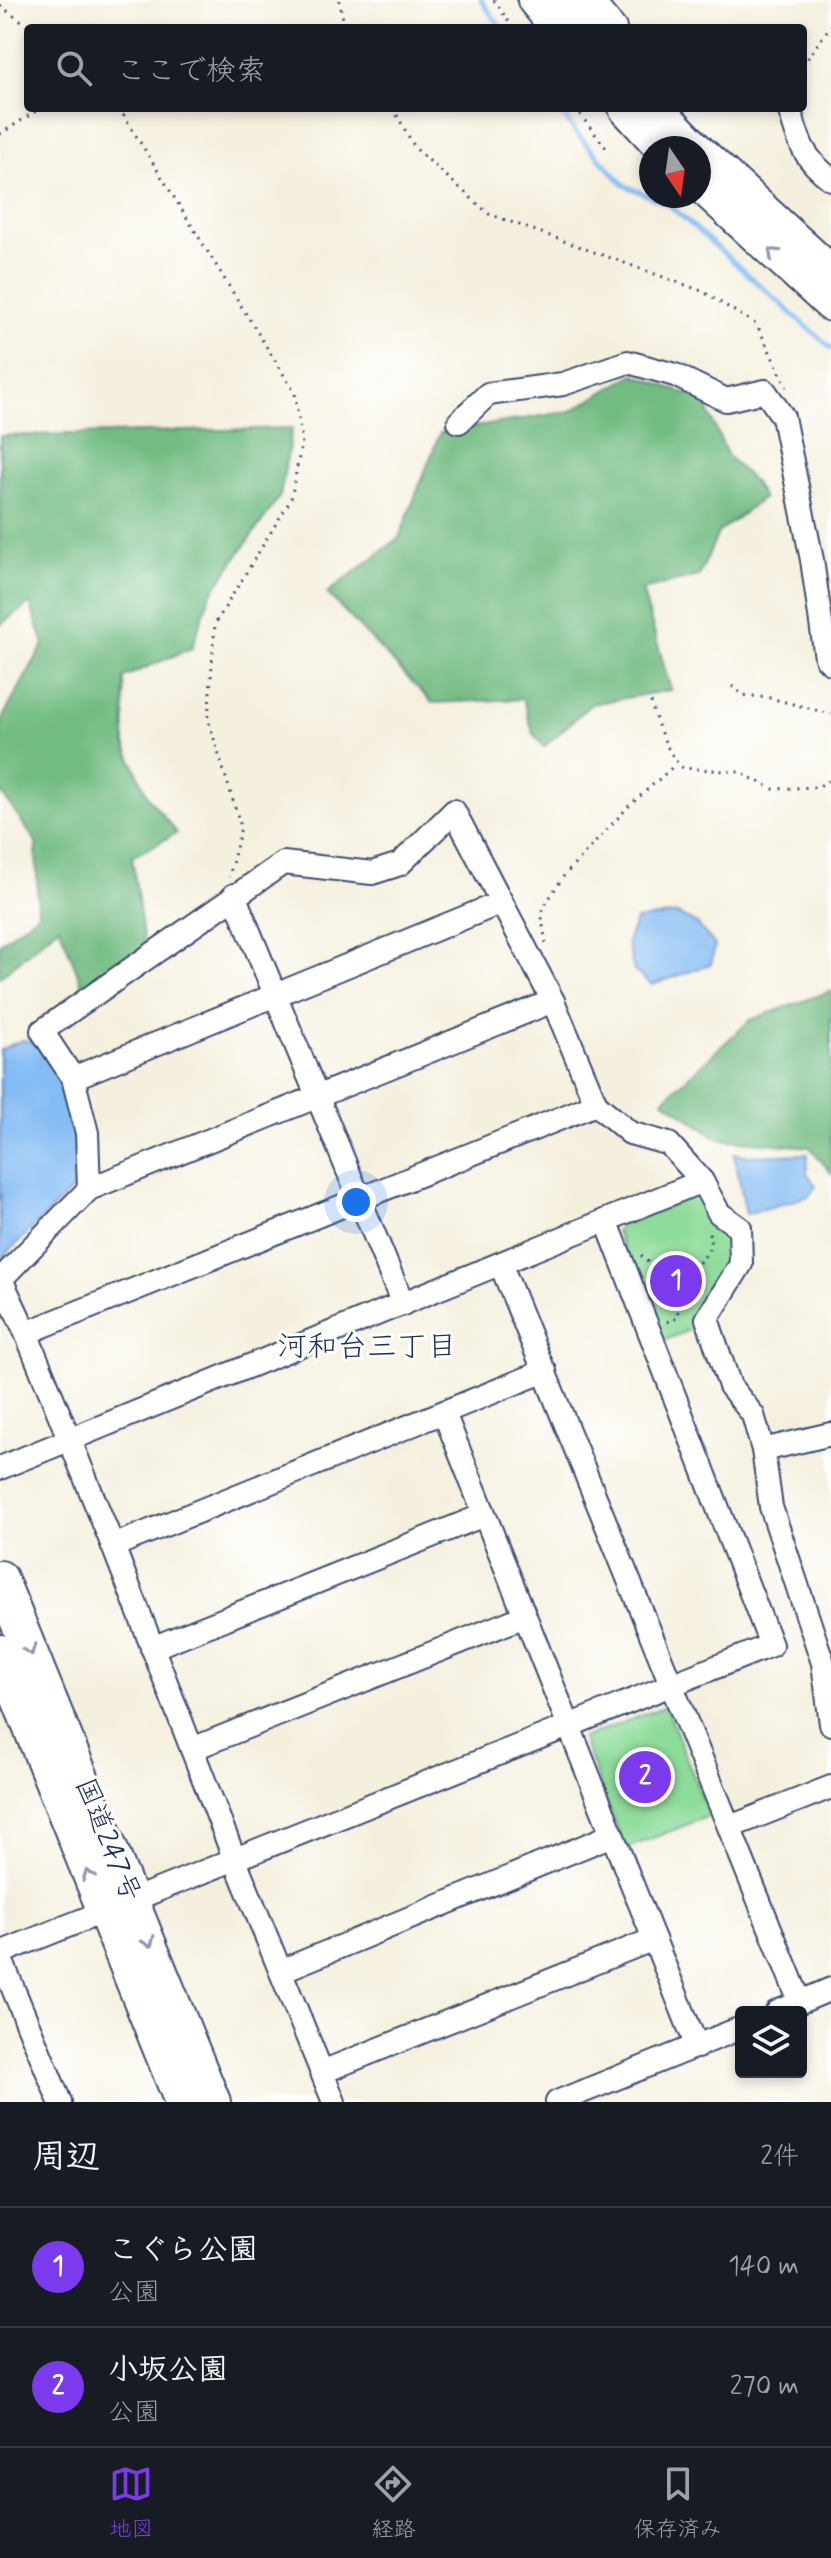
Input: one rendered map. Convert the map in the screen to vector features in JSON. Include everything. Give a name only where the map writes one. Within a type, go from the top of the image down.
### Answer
[{"type":"highway","points":[[535,0],[555,24]]},
{"type":"highway","points":[[567,0],[585,24]]},
{"type":"highway","points":[[630,112],[652,136]]},
{"type":"highway","points":[[660,112],[683,136]]},
{"type":"highway","points":[[711,163],[831,273]]},
{"type":"highway","points":[[711,194],[831,304]]},
{"type":"highway","name":"国道247号","points":[[0,1578],[118,1906],[182,2102]]},
{"type":"highway","name":"国道247号","points":[[0,1652],[213,2102]]},
{"type":"street","points":[[591,0],[612,24]]},
{"type":"street","points":[[790,112],[801,150],[814,167],[831,179]]},
{"type":"street","points":[[459,422],[488,394],[563,384],[628,362],[675,375],[726,400],[765,391],[783,417],[812,560],[826,658],[831,663]]},
{"type":"street","points":[[89,1189],[87,1133],[73,1078],[42,1031],[283,863],[372,873],[400,864],[454,811],[553,1001],[596,1104],[630,1133],[669,1144],[702,1181],[719,1213],[740,1228],[741,1264],[707,1319],[730,1386],[753,1415],[763,1450],[771,1507],[823,1663],[831,1724]]},
{"type":"street","points":[[234,895],[403,1304]]},
{"type":"street","points":[[73,1078],[500,903]]},
{"type":"street","points":[[334,2102],[235,1860],[113,1546],[26,1333],[0,1279],[89,1189],[553,1001]]},
{"type":"street","points":[[26,1333],[596,1104]]},
{"type":"street","points":[[0,1468],[702,1181]]},
{"type":"street","points":[[60,2102],[0,1955],[771,1645],[606,1220]]},
{"type":"street","points":[[501,1265],[800,2002]]},
{"type":"street","points":[[113,1546],[545,1371]]},
{"type":"street","points":[[444,1413],[697,2047]]},
{"type":"street","points":[[763,1450],[831,1434]]},
{"type":"street","points":[[152,1648],[484,1515]]},
{"type":"street","points":[[192,1749],[525,1616]]},
{"type":"street","points":[[730,1827],[831,1787]]},
{"type":"street","points":[[281,1971],[612,1835]]},
{"type":"street","points":[[322,2072],[654,1939]]},
{"type":"street","points":[[791,2006],[831,1989]]},
{"type":"street","points":[[557,2102],[600,2094],[735,2031]]},
{"type":"path","points":[[339,0],[344,24]]},
{"type":"path","points":[[494,0],[510,24]]},
{"type":"path","points":[[0,6],[26,24]]},
{"type":"path","points":[[807,59],[831,25]]},
{"type":"path","points":[[0,134],[35,112]]},
{"type":"path","points":[[121,112],[295,393],[297,405],[302,441],[291,499],[215,624],[208,719],[241,827],[227,885],[234,895]]},
{"type":"path","points":[[395,112],[415,148],[489,214],[702,291],[757,325],[789,391]]},
{"type":"path","points":[[578,112],[607,149]]},
{"type":"path","points":[[732,686],[743,695],[770,698],[831,714]]},
{"type":"path","points":[[651,702],[660,733],[669,745],[676,764],[691,770],[739,772],[773,789],[817,787],[829,781],[831,776]]},
{"type":"path","points":[[548,952],[542,920],[543,908],[550,896],[563,877],[629,806],[676,764]]},
{"type":"path","points":[[649,1330],[677,1318],[684,1280],[708,1256],[711,1235],[707,1226]]},
{"type":"path","points":[[640,1255],[661,1276],[684,1280]]},
{"type":"green space","points":[[634,374],[704,401],[727,455],[753,481],[763,498],[718,533],[699,576],[642,590],[671,690],[591,704],[544,747],[533,733],[523,699],[432,703],[327,593],[399,538],[440,433],[571,411]]},
{"type":"green space","points":[[292,428],[280,496],[210,595],[192,648],[124,677],[125,744],[148,797],[177,833],[132,857],[145,950],[85,992],[59,926],[0,977],[0,943],[38,914],[36,842],[0,791],[0,737],[3,717],[44,644],[30,603],[0,625],[0,436]]},
{"type":"green space","points":[[831,991],[831,1173],[810,1147],[719,1139],[663,1100],[750,1020]]},
{"type":"green space","points":[[699,1193],[709,1212],[727,1234],[729,1260],[704,1301],[696,1327],[661,1342],[616,1231],[620,1225]]},
{"type":"green space","points":[[666,1706],[709,1816],[625,1849],[582,1738]]},
{"type":"water","points":[[677,914],[697,924],[715,945],[711,964],[652,985],[634,971],[627,942],[636,920]]},
{"type":"water","points":[[22,1040],[37,1042],[65,1087],[77,1139],[77,1185],[0,1260],[0,1050]]},
{"type":"water","points":[[734,1153],[750,1156],[808,1154],[807,1173],[816,1186],[809,1196],[746,1214]]},
{"type":"waterway","points":[[481,0],[498,24]]},
{"type":"waterway","points":[[561,112],[624,185],[669,205],[831,348]]},
{"type":"place","name":"こぐら公園","points":[[676,1281]]},
{"type":"place","name":"小坂公園","points":[[645,1777]]},
{"type":"district","name":"河和台三丁目","points":[[367,1347]]}]
